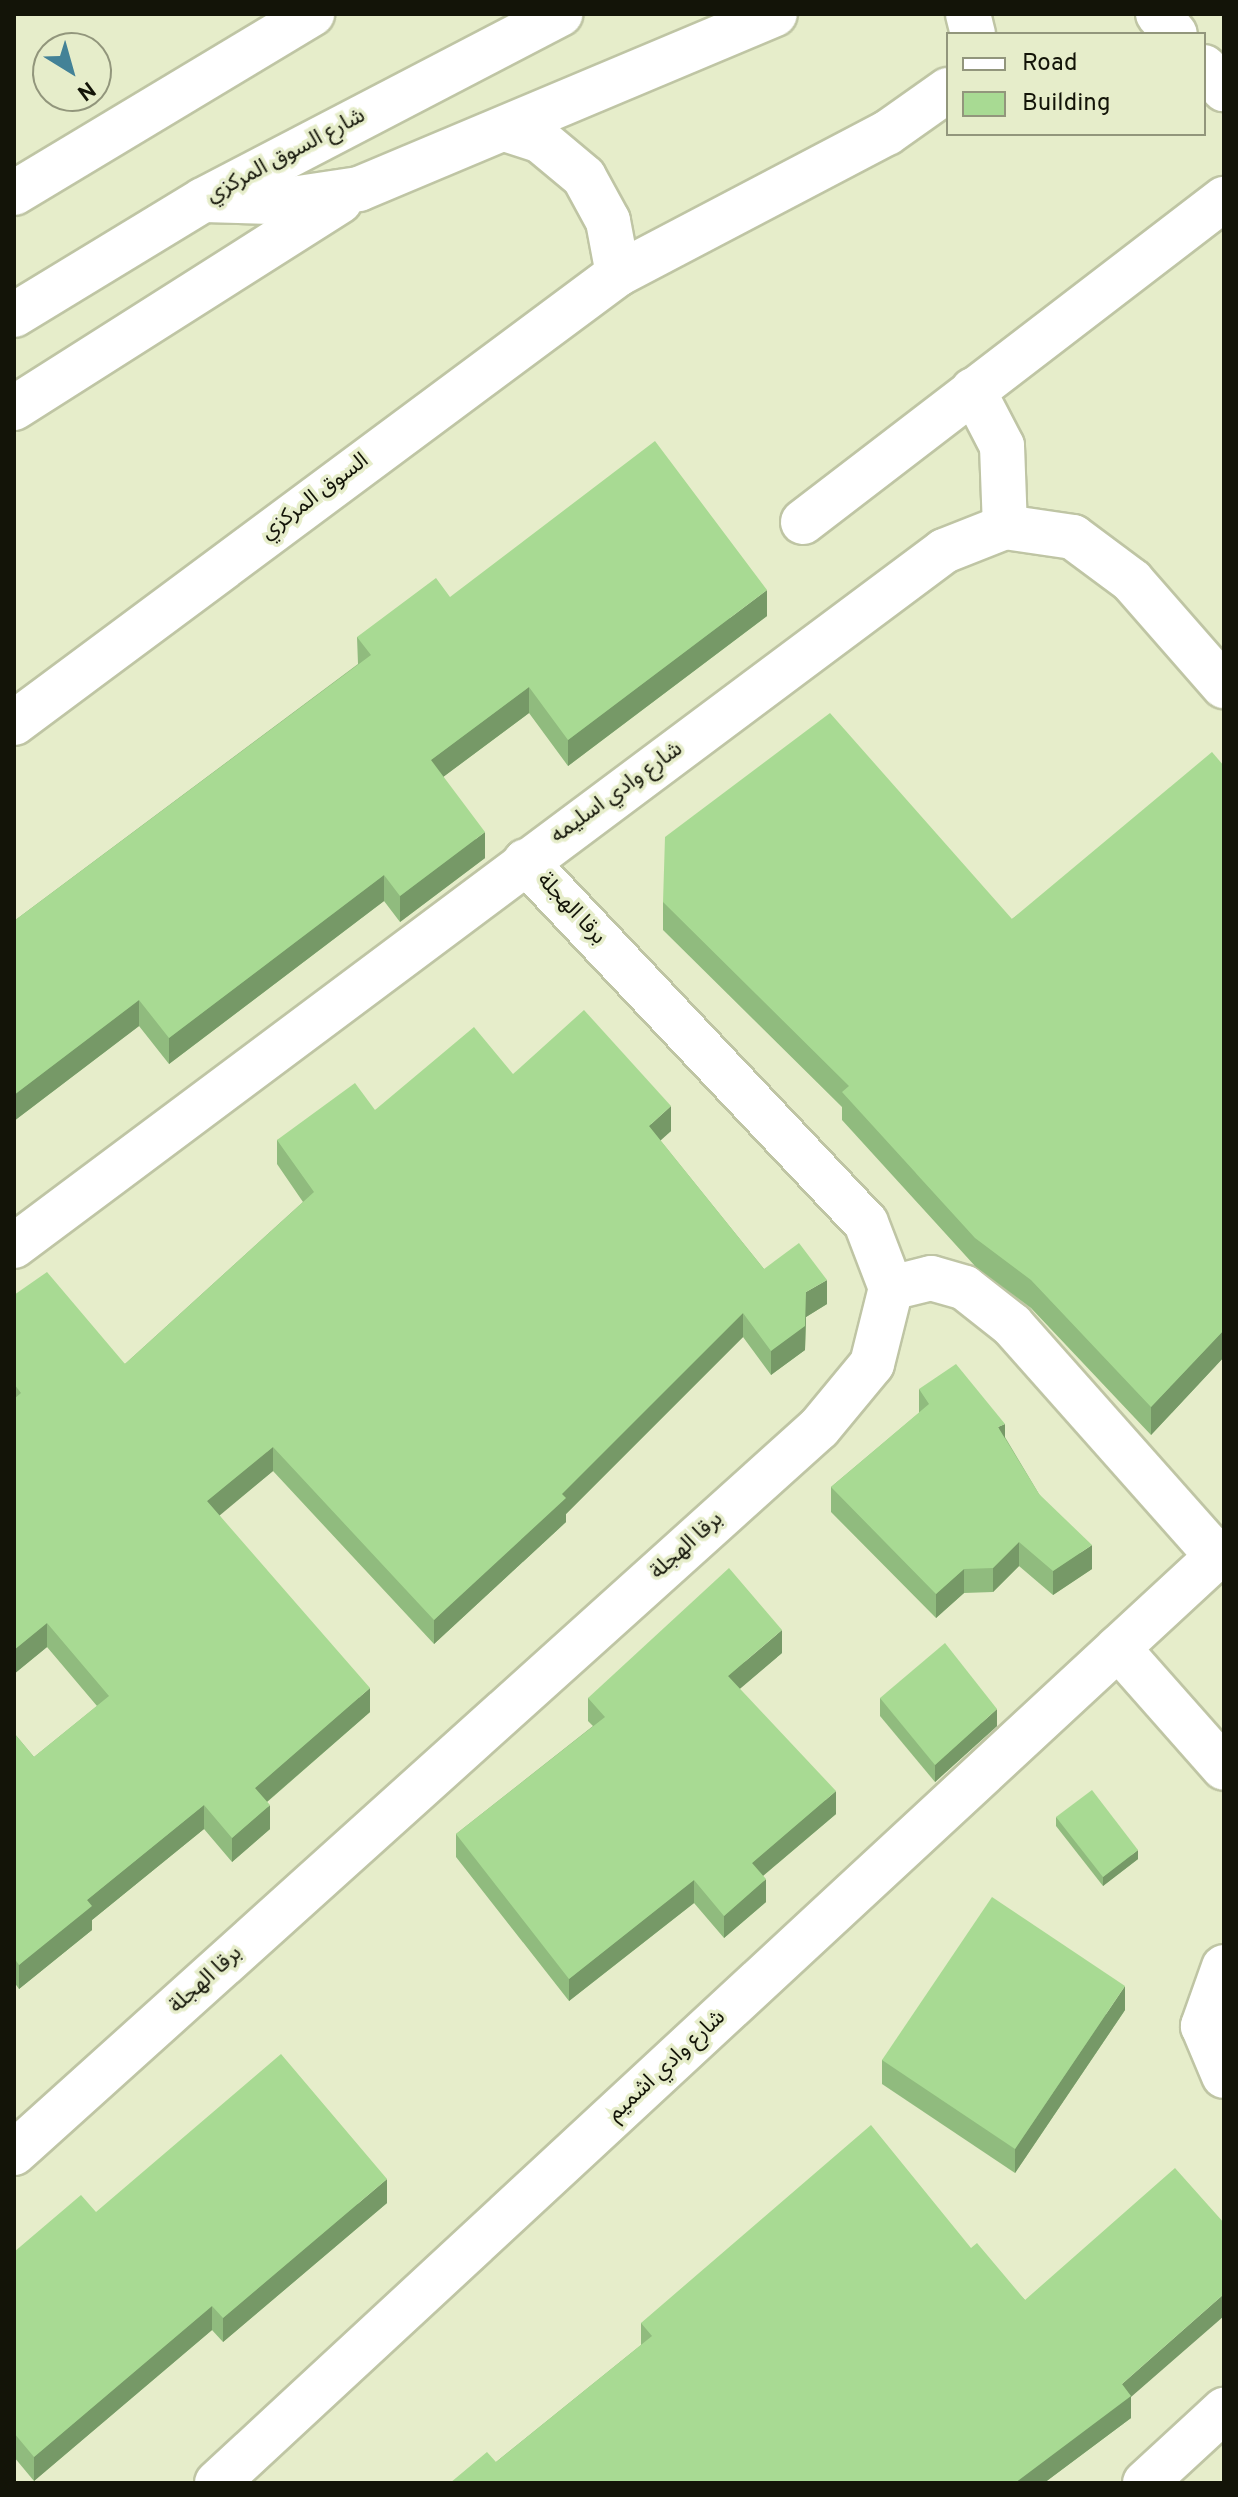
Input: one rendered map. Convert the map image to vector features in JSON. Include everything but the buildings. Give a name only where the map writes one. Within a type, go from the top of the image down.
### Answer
[{"type":"street","points":[[14,193],[312,14]]},
{"type":"street","name":"شارع السوق المركزي","points":[[16,317],[203,200],[561,14]]},
{"type":"street","points":[[14,408],[359,189],[508,130],[775,14]]},
{"type":"street","points":[[1158,14],[1173,32]]},
{"type":"street","points":[[1206,69],[1224,89]]},
{"type":"street","name":"السوق المركزي","points":[[14,723],[618,274],[887,133],[946,91]]},
{"type":"street","points":[[508,130],[541,141],[584,177],[608,221],[618,274]]},
{"type":"street","points":[[203,200],[272,202],[359,189]]},
{"type":"street","points":[[803,522],[1224,199]]},
{"type":"street","points":[[973,390],[1002,446],[1005,527]]},
{"type":"street","name":"شارع وادي اسليمه","points":[[14,1246],[525,861],[944,551],[1005,527],[1073,537],[1132,581],[1224,686]]},
{"type":"street","name":"برقا الهجلة","points":[[14,2153],[819,1428],[872,1364],[891,1288],[866,1223],[525,861]]},
{"type":"street","points":[[891,1288],[931,1278],[965,1288],[1012,1325],[1221,1553]]},
{"type":"street","name":"شارع وادي اشميم","points":[[217,2483],[1221,1553]]},
{"type":"street","points":[[1118,1648],[1224,1768]]},
{"type":"street","points":[[1224,1967],[1203,2026],[1224,2076]]},
{"type":"street","points":[[1145,2483],[1224,2410]]}]
